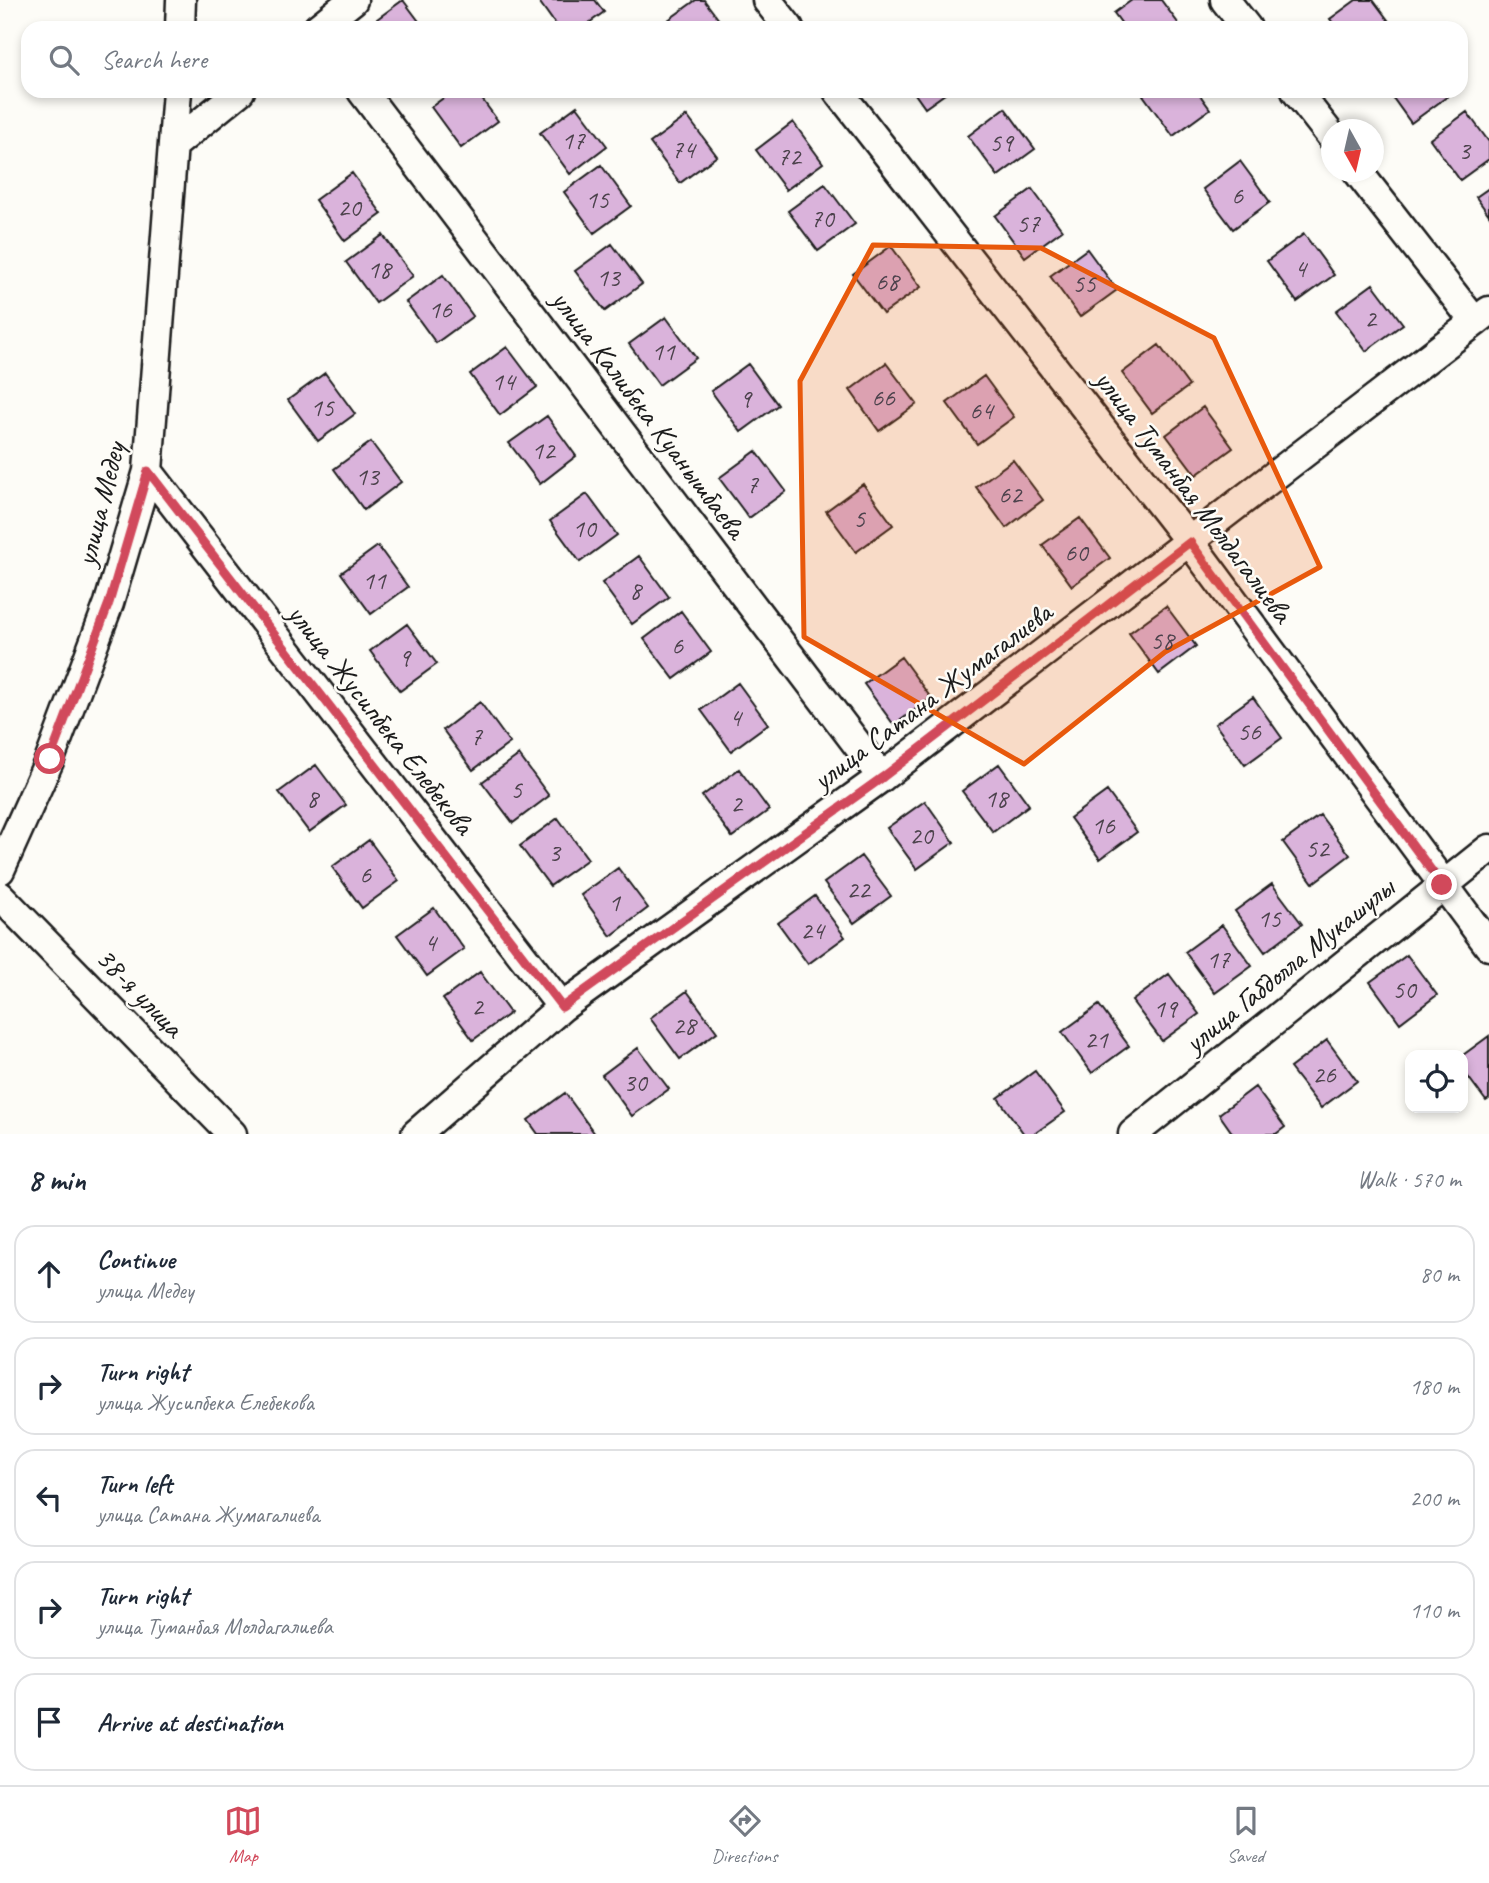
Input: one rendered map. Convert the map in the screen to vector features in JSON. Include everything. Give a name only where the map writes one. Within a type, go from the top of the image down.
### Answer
[{"type":"street","points":[[180,21],[181,0]]},
{"type":"street","points":[[327,21],[353,0]]},
{"type":"street","points":[[767,0],[784,21]]},
{"type":"street","points":[[1225,0],[1242,21]]},
{"type":"street","name":"улица Медеу","points":[[0,870],[50,759],[109,603],[148,471],[177,98]]},
{"type":"street","points":[[175,144],[231,98]]},
{"type":"street","name":"улица Калибека Куанышбаева","points":[[367,98],[883,777]]},
{"type":"street","name":"улица Туманбая Молдагалиева","points":[[843,98],[1190,542],[1489,946]]},
{"type":"street","points":[[1301,98],[1321,123]]},
{"type":"street","points":[[1367,182],[1482,317]]},
{"type":"street","name":"улица Сатана Жумагалиева","points":[[416,1134],[562,1007],[883,777],[1482,317]]},
{"type":"street","name":"улица Жусипбека Елебекова","points":[[148,471],[562,1007]]},
{"type":"street","name":"улица Габдолла Мукашулы","points":[[1133,1134],[1489,849]]},
{"type":"street","name":"38-я улица","points":[[0,896],[232,1134]]},
{"type":"highlighted area","points":[[873,245],[1041,248],[1214,338],[1320,567],[1165,652],[1024,764],[804,637],[800,381]]},
{"type":"building","points":[[403,0],[419,21],[374,21]]},
{"type":"building","points":[[538,0],[595,0],[604,12],[592,21],[553,21]]},
{"type":"building","points":[[696,0],[704,0],[720,21],[667,21]]},
{"type":"building","points":[[1132,0],[1161,0],[1177,21],[1120,21],[1114,13]]},
{"type":"building","points":[[1356,0],[1373,0],[1389,21],[1332,21],[1330,19]]},
{"type":"building","points":[[443,98],[481,98],[498,121],[461,148],[431,107]]},
{"type":"building","points":[[918,98],[939,98],[925,108]]},
{"type":"building","points":[[1145,98],[1202,98],[1210,109],[1173,136]]},
{"type":"building","points":[[1393,98],[1445,98],[1411,123]]},
{"type":"building","points":[[577,106],[607,146],[570,174],[540,133]]},
{"type":"building","points":[[1005,108],[1035,149],[998,176],[968,136]]},
{"type":"building","points":[[1467,112],[1489,142],[1489,159],[1460,180],[1430,139]]},
{"type":"building","points":[[687,116],[717,156],[680,183],[650,143]]},
{"type":"building","points":[[793,122],[823,163],[786,190],[756,150]]},
{"type":"building","points":[[1240,161],[1270,202],[1233,229],[1203,189]]},
{"type":"building","points":[[601,165],[631,206],[594,233],[564,192]]},
{"type":"building","points":[[352,173],[382,214],[345,241],[315,200]]},
{"type":"building","points":[[825,184],[855,224],[818,251],[788,211]]},
{"type":"building","points":[[1489,188],[1489,215],[1476,197]]},
{"type":"building","points":[[1032,189],[1062,230],[1025,257],[995,216]]},
{"type":"building","points":[[1304,234],[1334,275],[1297,302],[1267,261]]},
{"type":"building","points":[[383,235],[413,276],[376,303],[346,262]]},
{"type":"building","points":[[612,244],[642,284],[605,311],[575,271]]},
{"type":"building","points":[[891,246],[921,287],[883,314],[853,274]]},
{"type":"building","points":[[1087,249],[1117,290],[1080,317],[1050,276]]},
{"type":"building","points":[[443,275],[473,316],[436,343],[406,302]]},
{"type":"building","points":[[1373,284],[1403,324],[1366,351],[1336,311]]},
{"type":"building","points":[[666,317],[696,358],[659,385],[629,344]]},
{"type":"building","points":[[1159,345],[1189,386],[1152,413],[1122,373]]},
{"type":"building","points":[[507,347],[537,387],[500,415],[470,374]]},
{"type":"building","points":[[886,363],[917,404],[879,431],[850,390]]},
{"type":"building","points":[[748,364],[778,405],[741,432],[711,391]]},
{"type":"building","points":[[325,373],[355,414],[318,441],[288,400]]},
{"type":"building","points":[[984,376],[1014,417],[977,444],[947,403]]},
{"type":"building","points":[[1203,407],[1233,448],[1196,475],[1166,435]]},
{"type":"building","points":[[547,416],[576,456],[540,484],[509,443]]},
{"type":"building","points":[[371,442],[401,482],[364,510],[334,469]]},
{"type":"building","points":[[756,451],[786,491],[749,518],[719,478]]},
{"type":"building","points":[[1013,460],[1043,500],[1006,528],[976,487]]},
{"type":"building","points":[[863,484],[893,525],[856,552],[826,511]]},
{"type":"building","points":[[587,494],[617,535],[580,562],[550,521]]},
{"type":"building","points":[[1080,518],[1110,558],[1072,586],[1042,545]]},
{"type":"building","points":[[378,546],[408,587],[371,614],[341,573]]},
{"type":"building","points":[[639,556],[669,597],[632,624],[602,583]]},
{"type":"building","points":[[1166,606],[1196,646],[1159,674],[1129,633]]},
{"type":"building","points":[[681,611],[711,652],[674,679],[644,639]]},
{"type":"building","points":[[407,624],[437,664],[400,691],[370,651]]},
{"type":"building","points":[[901,657],[931,698],[894,725],[864,684]]},
{"type":"building","points":[[738,683],[768,724],[731,751],[701,710]]},
{"type":"building","points":[[1253,697],[1282,738],[1245,765],[1215,724]]},
{"type":"building","points":[[480,702],[510,743],[473,770],[443,730]]},
{"type":"building","points":[[519,755],[549,796],[513,823],[482,782]]},
{"type":"building","points":[[999,764],[1029,805],[993,832],[962,791]]},
{"type":"building","points":[[316,765],[346,805],[309,832],[279,792]]},
{"type":"building","points":[[739,769],[769,810],[732,837],[702,796]]},
{"type":"building","points":[[1107,791],[1137,832],[1100,859],[1070,818]]},
{"type":"building","points":[[925,801],[954,842],[917,869],[887,828]]},
{"type":"building","points":[[1320,815],[1350,855],[1313,883],[1283,842]]},
{"type":"building","points":[[558,818],[588,859],[550,886],[520,846]]},
{"type":"building","points":[[369,840],[399,881],[362,908],[332,867]]},
{"type":"building","points":[[861,856],[891,896],[854,923],[824,883]]},
{"type":"building","points":[[618,868],[648,908],[611,936],[581,895]]},
{"type":"building","points":[[1272,884],[1302,924],[1265,952],[1235,911]]},
{"type":"building","points":[[815,896],[845,937],[808,964],[778,923]]},
{"type":"building","points":[[434,908],[464,949],[427,976],[397,935]]},
{"type":"building","points":[[1222,925],[1252,966],[1215,993],[1185,952]]},
{"type":"building","points":[[1407,955],[1437,995],[1400,1023],[1370,982]]},
{"type":"building","points":[[480,972],[510,1013],[473,1040],[443,999]]},
{"type":"building","points":[[1169,974],[1199,1014],[1162,1041],[1132,1001]]},
{"type":"building","points":[[687,991],[717,1032],[680,1059],[650,1018]]},
{"type":"building","points":[[1099,1005],[1129,1046],[1092,1073],[1062,1032]]},
{"type":"building","points":[[1489,1036],[1489,1099],[1486,1101],[1468,1077],[1468,1051]]},
{"type":"building","points":[[1327,1040],[1357,1081],[1321,1108],[1290,1068]]},
{"type":"building","points":[[638,1048],[669,1089],[632,1116],[602,1075]]},
{"type":"building","points":[[1035,1071],[1065,1112],[1034,1134],[1024,1134],[998,1098]]},
{"type":"building","points":[[1255,1087],[1285,1127],[1276,1134],[1233,1134],[1219,1114]]},
{"type":"building","points":[[565,1093],[595,1134],[538,1134],[528,1120]]},
{"type":"route","points":[[50,759],[109,603],[148,471],[562,1007],[883,777],[1190,542],[1442,885]]}]
